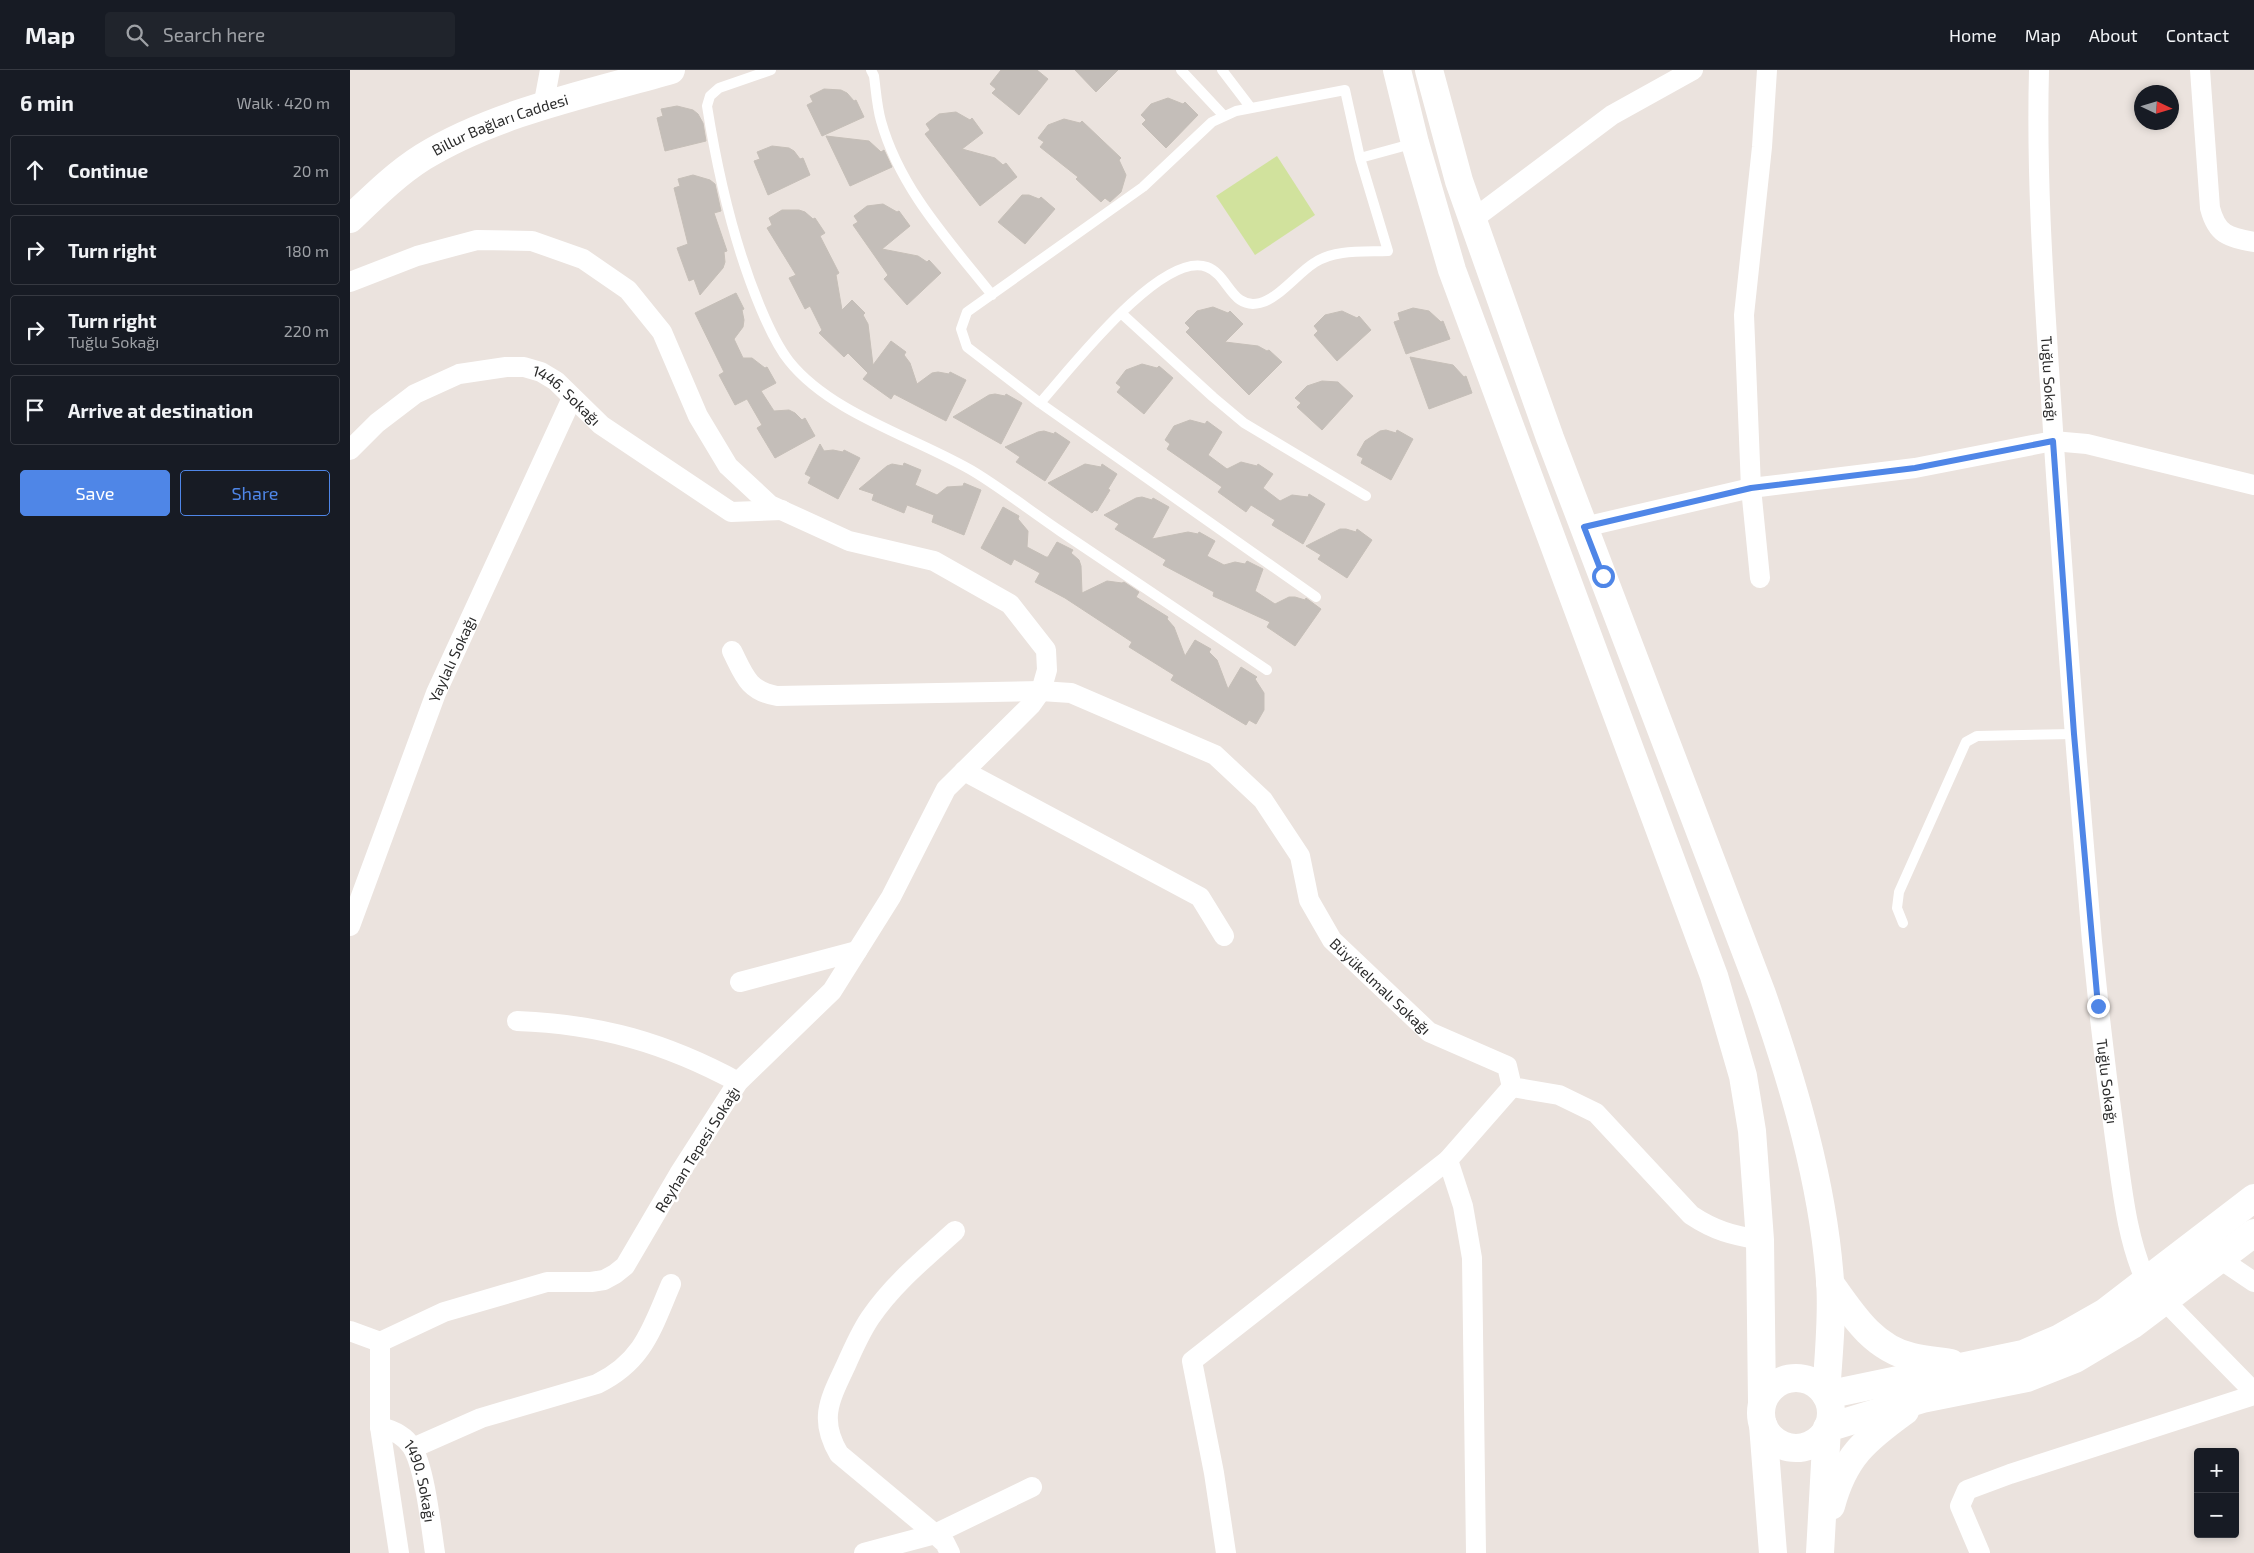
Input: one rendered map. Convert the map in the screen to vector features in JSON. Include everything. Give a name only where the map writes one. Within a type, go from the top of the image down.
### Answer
[{"type":"street","points":[[543,107],[550,70]]},
{"type":"street","name":"Billur Bağları Caddesi","points":[[350,219],[393,179],[422,158],[449,142],[482,128],[543,107],[671,70]]},
{"type":"street","points":[[1397,70],[1414,143],[1452,270],[1727,1016],[1743,1076],[1752,1131],[1754,1183],[1760,1240],[1763,1414],[1774,1553]]},
{"type":"street","points":[[1430,70],[1458,181],[1550,438],[1777,1036],[1811,1157],[1830,1283],[1826,1395],[1831,1412],[1827,1428],[1820,1551]]},
{"type":"street","points":[[1472,220],[1612,115],[1693,70]]},
{"type":"street","points":[[1760,578],[1751,488],[1744,315],[1762,147],[1767,70]]},
{"type":"street","name":"Tuğlu Sokağı","points":[[2039,70],[2040,232],[2074,734],[2090,923],[2108,1090],[2129,1225],[2138,1262],[2146,1281]]},
{"type":"street","points":[[2200,70],[2210,208],[2213,220],[2220,230],[2230,238],[2254,242]]},
{"type":"street","points":[[350,282],[416,256],[477,240],[532,241],[583,259],[628,290],[662,332],[698,416],[728,466],[770,505],[850,540],[934,561],[1010,604],[1046,650],[1047,670],[1042,691],[777,696],[766,694],[749,683],[732,651]]},
{"type":"street","name":"1446. Sokağı","points":[[350,450],[377,423],[415,394],[459,374],[506,367],[524,367],[541,372],[556,381],[601,425],[731,512],[782,510]]},
{"type":"street","name":"Yaylalı Sokağı","points":[[350,926],[436,693],[572,398]]},
{"type":"street","points":[[1584,527],[1751,488],[1915,468],[2053,441],[2102,448],[2254,485]]},
{"type":"street","name":"Reyhan Tepesi Sokağı","points":[[380,1342],[444,1312],[547,1282],[591,1282],[604,1280],[625,1266],[679,1174],[738,1082],[832,991],[891,896],[946,789],[1031,705],[1042,691]]},
{"type":"street","name":"Büyükelmalı Sokağı","points":[[1042,691],[1071,693],[1214,755],[1263,800],[1300,856],[1309,900],[1332,940],[1429,1032],[1508,1066],[1512,1087]]},
{"type":"street","points":[[964,771],[1200,897],[1224,936]]},
{"type":"street","points":[[740,982],[857,951]]},
{"type":"street","points":[[517,1021],[583,1026],[647,1041],[686,1056],[738,1082]]},
{"type":"street","points":[[1226,1553],[1214,1474],[1192,1361],[1448,1160],[1512,1087],[1558,1095],[1596,1113],[1692,1215],[1710,1227],[1725,1233],[1760,1240]]},
{"type":"street","points":[[1448,1160],[1463,1206],[1472,1258],[1476,1553]]},
{"type":"street","points":[[1826,1395],[2023,1354],[2060,1338],[2104,1313],[2254,1198]]},
{"type":"street","points":[[950,1553],[945,1543],[935,1534],[839,1454],[830,1436],[827,1408],[863,1330],[877,1307],[898,1283],[956,1231]]},
{"type":"street","points":[[1826,1395],[1819,1386],[1809,1380],[1798,1378],[1786,1379],[1776,1384],[1768,1392],[1763,1414],[1769,1436],[1778,1443],[1800,1448],[1821,1438],[1827,1428],[1922,1399],[2027,1378],[2075,1359],[2132,1325],[2254,1233]]},
{"type":"street","points":[[2220,1259],[2254,1282]]},
{"type":"street","points":[[1830,1283],[1862,1328],[1886,1346],[1910,1356],[1967,1366]]},
{"type":"street","points":[[413,1448],[481,1418],[597,1384],[623,1369],[641,1349],[671,1284]]},
{"type":"street","points":[[1980,1553],[1960,1506],[1967,1490],[2010,1474],[2254,1394],[2165,1301]]},
{"type":"street","points":[[350,1331],[380,1342],[380,1428],[399,1553]]},
{"type":"street","points":[[1820,1551],[1838,1482],[1855,1452],[1879,1430],[1922,1399]]},
{"type":"street","name":"1490. Sokağı","points":[[380,1428],[396,1432],[413,1448],[422,1479],[435,1553]]},
{"type":"street","points":[[864,1553],[935,1534],[1032,1487]]},
{"type":"lane","points":[[771,70],[719,88],[710,96],[707,106],[730,221],[743,263],[773,336],[788,360],[798,372],[822,392],[866,418],[925,445],[977,474],[1267,670]]},
{"type":"lane","points":[[871,70],[874,76],[880,120],[898,166],[920,204],[992,295]]},
{"type":"lane","points":[[1181,70],[1224,116]]},
{"type":"lane","points":[[1222,70],[1251,108]]},
{"type":"lane","points":[[1040,403],[1131,302],[1154,283],[1178,270],[1194,265],[1213,270],[1237,299],[1254,304],[1271,298],[1314,262],[1323,258],[1345,253],[1388,251],[1360,158],[1345,90],[1251,108],[1224,116],[1201,130],[1143,187],[967,312],[962,323],[964,341],[967,346],[1040,403],[1316,596]]},
{"type":"lane","points":[[1360,158],[1414,143]]},
{"type":"lane","points":[[1121,313],[1213,398],[1244,423],[1366,496]]},
{"type":"lane","points":[[1903,922],[1897,908],[1899,892],[1966,742],[1977,736],[2074,734]]},
{"type":"green space","points":[[1277,156],[1315,215],[1255,255],[1216,196]]},
{"type":"building","points":[[1001,70],[1037,70],[1048,79],[1019,115],[992,93],[996,89],[990,84]]},
{"type":"building","points":[[1075,70],[1118,70],[1096,92]]},
{"type":"building","points":[[824,89],[841,90],[847,93],[854,101],[856,100],[864,117],[822,136],[807,105],[813,102],[810,96]]},
{"type":"building","points":[[1168,98],[1183,104],[1185,102],[1198,115],[1166,148],[1142,124],[1146,120],[1141,115],[1151,104]]},
{"type":"building","points":[[677,106],[693,110],[698,114],[703,123],[706,141],[665,151],[657,118],[663,116],[661,109]]},
{"type":"building","points":[[956,112],[970,120],[972,118],[983,133],[962,149],[995,158],[1003,165],[1006,163],[1017,177],[980,206],[925,134],[930,130],[926,124],[939,114]]},
{"type":"building","points":[[1064,119],[1080,123],[1082,121],[1121,158],[1119,160],[1126,175],[1121,192],[1110,202],[1105,198],[1101,202],[1076,179],[1078,177],[1040,147],[1044,142],[1038,138],[1048,125]]},
{"type":"building","points":[[826,136],[869,141],[881,152],[884,150],[892,167],[850,186]]},
{"type":"building","points":[[772,146],[789,148],[794,151],[800,159],[803,158],[810,175],[768,195],[754,161],[760,159],[757,152]]},
{"type":"building","points":[[693,175],[710,180],[715,184],[721,211],[714,213],[727,251],[724,252],[725,262],[723,268],[700,295],[694,279],[689,281],[677,248],[688,244],[674,188],[680,186],[678,179]]},
{"type":"building","points":[[1022,195],[1029,195],[1039,199],[1041,197],[1055,209],[1025,244],[998,222]]},
{"type":"building","points":[[883,204],[897,212],[899,211],[910,226],[882,249],[918,256],[927,262],[929,260],[941,273],[907,305],[884,279],[888,275],[853,225],[858,222],[854,216],[867,206]]},
{"type":"building","points":[[782,210],[805,212],[813,219],[815,218],[825,233],[820,236],[839,273],[836,275],[842,310],[852,300],[865,313],[863,315],[868,324],[873,365],[891,341],[906,352],[904,355],[910,363],[917,384],[932,373],[938,372],[949,374],[950,372],[966,380],[946,421],[894,394],[891,399],[863,379],[868,373],[848,353],[844,357],[819,333],[822,330],[810,306],[805,309],[789,278],[796,275],[767,228],[772,225],[769,218]]},
{"type":"building","points":[[736,293],[744,309],[742,310],[744,320],[743,327],[734,339],[743,358],[752,358],[765,368],[767,367],[776,383],[761,391],[774,411],[789,410],[802,420],[805,418],[815,436],[775,458],[757,428],[762,425],[747,399],[735,405],[719,375],[724,372],[695,313]]},
{"type":"building","points":[[1213,307],[1228,313],[1230,311],[1243,324],[1225,342],[1258,346],[1267,351],[1269,350],[1282,362],[1249,395],[1186,332],[1190,328],[1185,323],[1197,311]]},
{"type":"building","points":[[1413,308],[1429,311],[1441,322],[1443,321],[1450,339],[1406,354],[1394,322],[1400,320],[1398,313]]},
{"type":"building","points":[[1342,311],[1357,318],[1359,316],[1371,330],[1337,361],[1314,335],[1318,331],[1314,326],[1325,315]]},
{"type":"building","points":[[1410,357],[1453,365],[1464,377],[1466,376],[1472,393],[1429,409]]},
{"type":"building","points":[[1142,364],[1157,368],[1159,366],[1173,378],[1144,414],[1117,392],[1121,387],[1116,383],[1126,370]]},
{"type":"building","points":[[1322,381],[1338,382],[1353,396],[1322,430],[1297,407],[1301,403],[1295,398],[1307,386]]},
{"type":"building","points":[[1006,394],[1022,403],[1001,444],[953,417],[989,395],[1005,396]]},
{"type":"building","points":[[1190,420],[1205,424],[1207,421],[1222,432],[1208,455],[1227,469],[1241,462],[1257,466],[1258,464],[1273,474],[1263,488],[1280,501],[1292,495],[1308,497],[1309,494],[1325,504],[1303,544],[1272,525],[1275,520],[1251,505],[1246,512],[1218,492],[1222,487],[1167,449],[1170,444],[1165,440],[1174,426]]},
{"type":"building","points":[[1386,430],[1396,433],[1397,430],[1413,439],[1391,480],[1361,463],[1363,458],[1357,455],[1365,441],[1380,431]]},
{"type":"building","points":[[1044,431],[1054,434],[1055,432],[1070,442],[1045,481],[1016,462],[1020,457],[1005,447]]},
{"type":"building","points":[[820,444],[824,451],[843,452],[844,450],[860,458],[838,499],[808,483],[811,477],[805,474]]},
{"type":"building","points":[[904,463],[921,470],[915,485],[937,495],[947,487],[963,486],[964,483],[981,490],[964,535],[932,522],[934,515],[907,505],[904,513],[872,500],[874,494],[859,489],[887,466],[892,464],[903,466]]},
{"type":"building","points":[[1085,464],[1101,467],[1102,464],[1117,474],[1097,511],[1095,510],[1092,513],[1048,483]]},
{"type":"building","points":[[1142,497],[1152,500],[1153,498],[1169,507],[1152,539],[1188,532],[1198,534],[1199,532],[1215,541],[1207,556],[1224,565],[1235,562],[1245,564],[1247,561],[1263,569],[1255,591],[1275,604],[1289,597],[1305,600],[1306,598],[1321,609],[1295,646],[1267,627],[1270,622],[1213,596],[1214,592],[1163,565],[1166,560],[1115,529],[1119,524],[1104,515],[1136,498]]},
{"type":"building","points":[[1003,507],[1019,516],[1018,519],[1028,531],[1027,547],[1046,557],[1048,557],[1057,542],[1073,550],[1071,553],[1079,560],[1081,566],[1082,593],[1107,581],[1124,582],[1139,592],[1136,597],[1168,617],[1167,619],[1174,627],[1185,656],[1195,640],[1211,649],[1209,652],[1217,660],[1228,689],[1241,667],[1257,677],[1255,679],[1264,693],[1264,710],[1256,724],[1249,720],[1246,725],[1171,680],[1174,675],[1129,647],[1132,642],[1065,598],[1035,582],[1040,573],[1014,559],[1011,565],[981,548]]},
{"type":"building","points":[[1340,529],[1356,532],[1357,529],[1372,540],[1347,578],[1318,559],[1321,555],[1306,546]]},
{"type":"route","points":[[1603,576],[1584,527],[1751,488],[1915,468],[2053,441],[2074,734],[2098,1006]]}]
